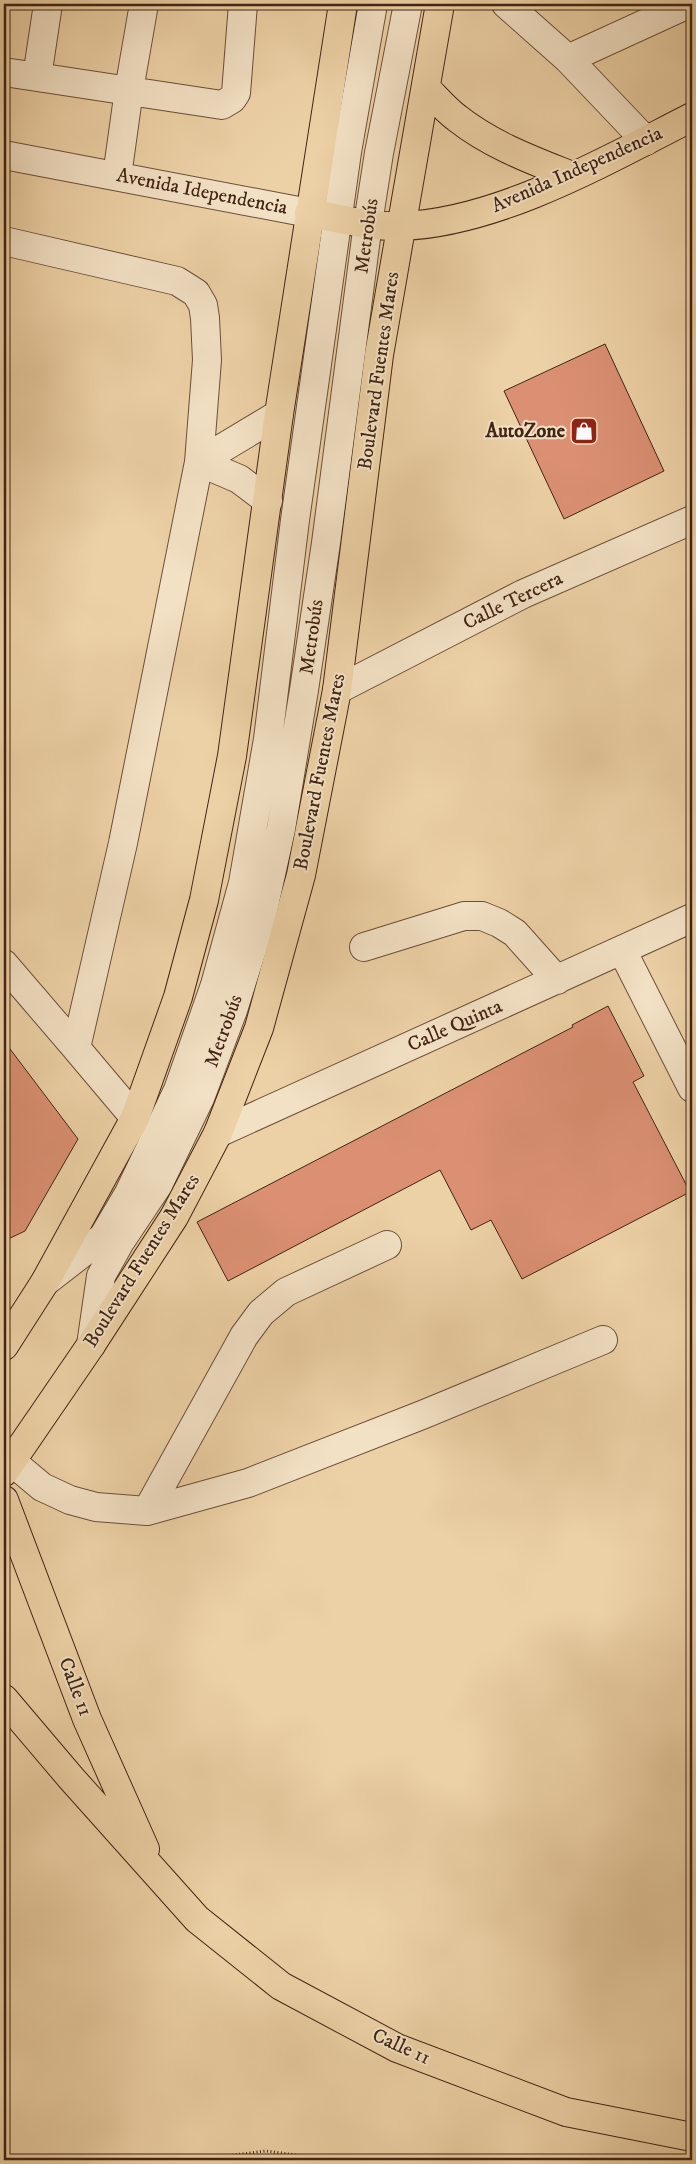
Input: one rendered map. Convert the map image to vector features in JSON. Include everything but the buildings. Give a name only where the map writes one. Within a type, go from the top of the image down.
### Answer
[{"type":"main road","points":[[4,1346],[44,1282],[135,1118],[178,997],[204,900],[232,756],[279,414],[309,213],[328,112],[343,4]]},
{"type":"main road","name":"Boulevard Fuentes Mares","points":[[7,1466],[91,1345],[174,1217],[218,1133],[259,1028],[281,954],[300,875],[337,690],[379,356],[440,4]]},
{"type":"main road","points":[[426,88],[455,117],[480,134],[513,152],[572,176]]},
{"type":"main road","name":"Avenida Independencia","points":[[401,226],[442,223],[496,208],[572,176],[692,117]]},
{"type":"main road","name":"Avenida Idependencia","points":[[309,213],[368,223],[401,226]]},
{"type":"main road","name":"Calle 11","points":[[4,1500],[87,1719],[155,1871]]},
{"type":"main road","name":"Calle 11","points":[[4,1699],[71,1778],[197,1918],[282,1986],[397,2048],[566,2112],[692,2137]]},
{"type":"street","points":[[38,77],[48,4]]},
{"type":"street","points":[[117,176],[128,90],[144,4]]},
{"type":"street","points":[[4,72],[222,104],[232,99],[236,93],[243,4]]},
{"type":"street","points":[[44,1282],[103,1237],[129,1193],[178,1090],[215,984],[243,883],[268,739],[295,520],[346,152],[373,4]]},
{"type":"street","name":"Metrobús","points":[[91,1345],[102,1276],[120,1242],[158,1185],[200,1098],[233,1010],[260,924],[281,828],[304,690],[326,543],[368,223],[379,153],[408,4]]},
{"type":"street","points":[[506,4],[568,59],[646,140]]},
{"type":"street","points":[[568,59],[688,4]]},
{"type":"street","name":"Avenida Idependencia","points":[[4,155],[309,213]]},
{"type":"street","points":[[4,241],[176,281],[196,293],[203,305],[208,360],[199,462],[123,843],[76,1048]]},
{"type":"street","points":[[199,462],[279,414]]},
{"type":"street","points":[[199,462],[239,478],[268,501]]},
{"type":"street","name":"Calle Tercera","points":[[337,690],[523,594],[692,520]]},
{"type":"street","points":[[364,947],[464,916],[482,916],[499,923],[515,933],[557,980]]},
{"type":"street","name":"Calle Quinta","points":[[218,1133],[692,918]]},
{"type":"street","points":[[622,950],[692,1088]]},
{"type":"street","points":[[4,964],[135,1118]]},
{"type":"street","points":[[148,1511],[244,1336],[261,1313],[286,1292],[387,1245]]},
{"type":"street","points":[[7,1466],[42,1487],[70,1500],[96,1507],[148,1511],[248,1483],[422,1415],[603,1340]]},
{"type":"path","points":[[194,2160],[266,2151],[334,2160]]},
{"type":"place","name":"AutoZone","points":[[584,431]]}]
